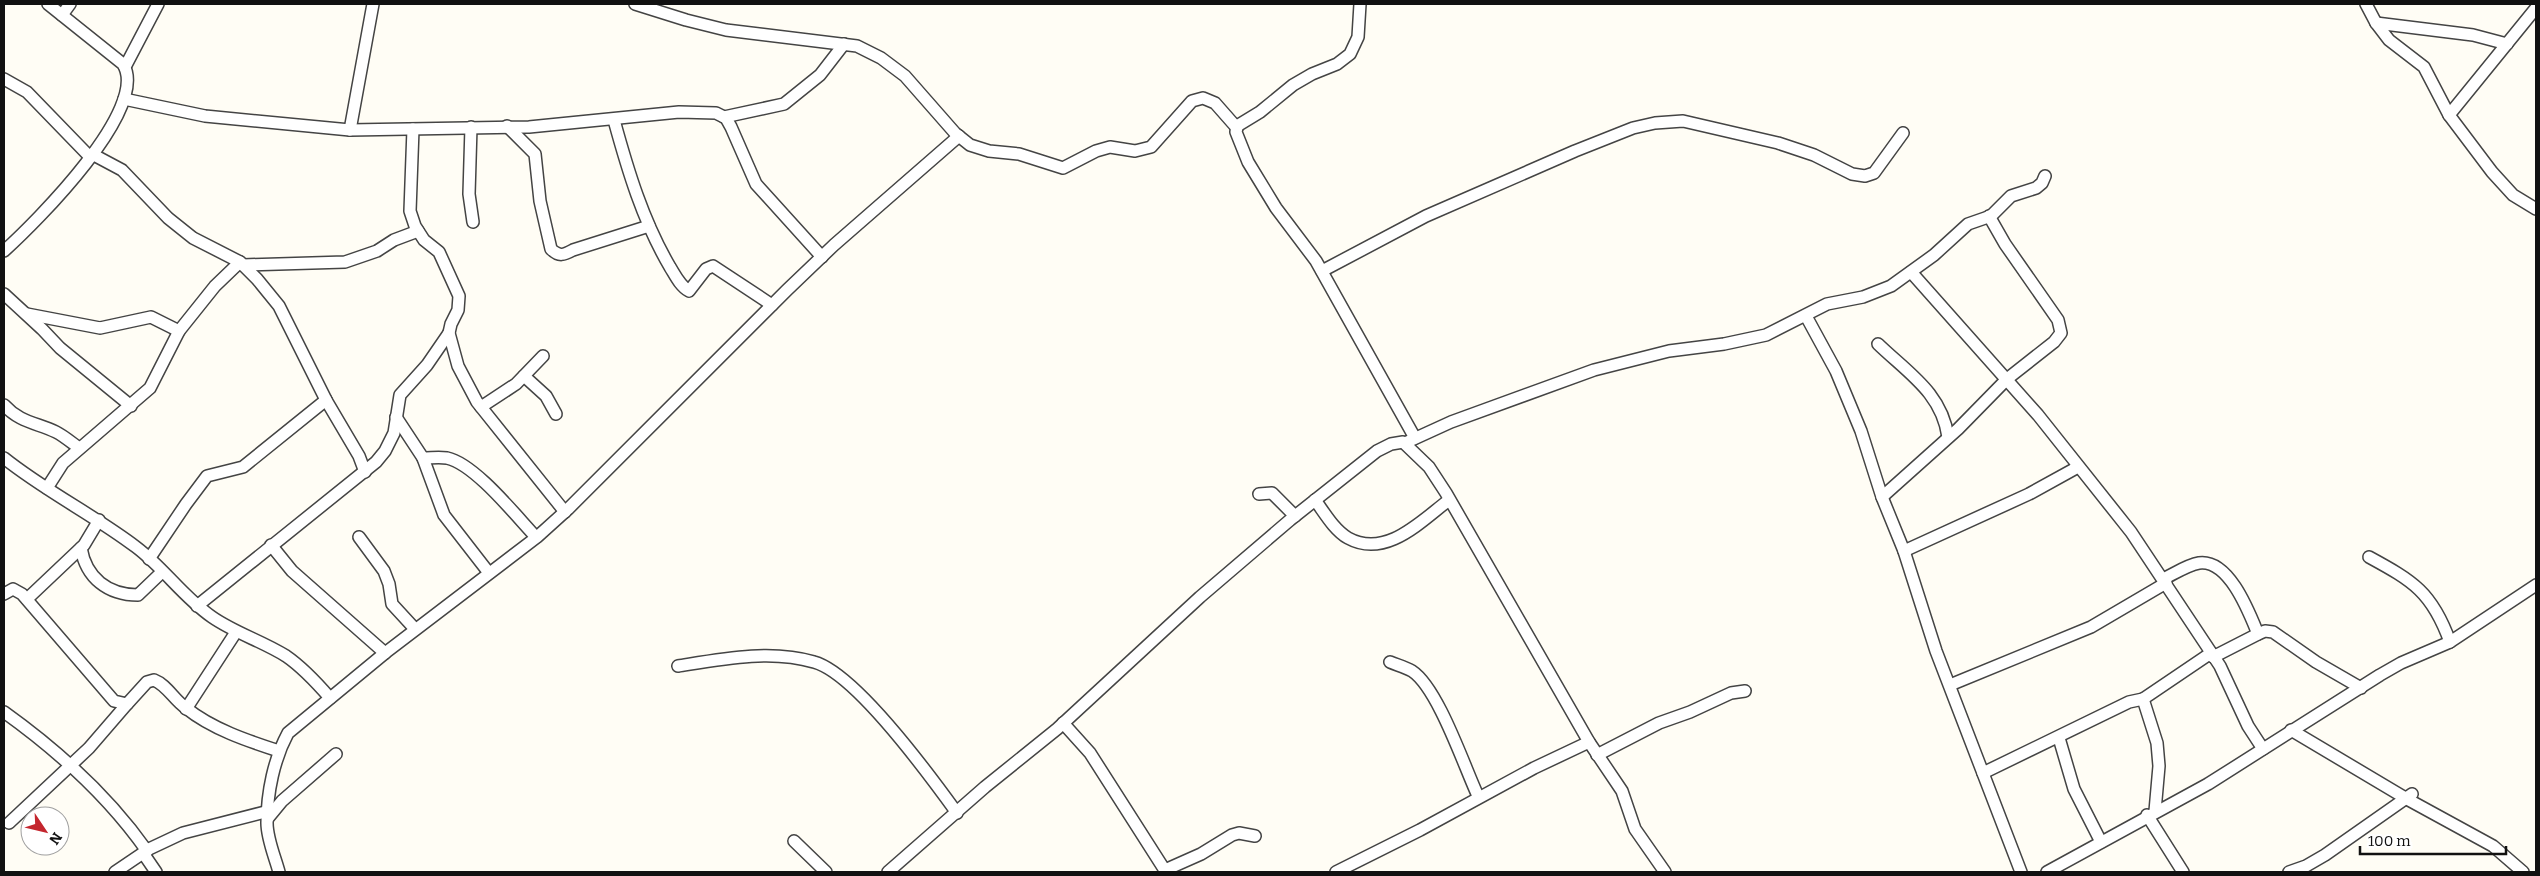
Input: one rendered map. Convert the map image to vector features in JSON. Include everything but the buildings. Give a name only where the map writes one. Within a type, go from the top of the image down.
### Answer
[{"type":"street","points":[[4,251],[74,179],[110,128],[124,99],[128,82],[125,67],[116,56],[48,4]]},
{"type":"street","points":[[62,14],[70,4]]},
{"type":"street","points":[[125,67],[158,4]]},
{"type":"street","points":[[350,130],[374,4]]},
{"type":"street","points":[[635,4],[726,30],[857,46],[881,58],[905,76],[959,136],[970,145],[989,151],[1019,154],[1063,168],[1096,151],[1110,147],[1136,151],[1145,150],[1151,147],[1192,101],[1203,98],[1215,103],[1237,128],[1239,142],[1248,162],[1276,208],[1322,271],[1410,441],[1429,467],[1521,621],[1535,649],[1589,742],[1622,791],[1635,829],[1665,872]]},
{"type":"street","points":[[1237,128],[1293,85],[1312,74],[1337,64],[1350,54],[1358,37],[1360,4]]},
{"type":"street","points":[[2366,4],[2376,23],[2389,40],[2424,66],[2449,114],[2492,172],[2513,195],[2536,210]]},
{"type":"street","points":[[2449,114],[2536,8]]},
{"type":"street","points":[[2376,23],[2473,35],[2507,44]]},
{"type":"street","points":[[724,117],[784,104],[820,74],[844,44]]},
{"type":"street","points":[[4,79],[27,92],[91,155],[122,170],[168,218],[193,238],[241,264],[279,306],[326,400],[359,456],[365,472]]},
{"type":"street","points":[[124,99],[205,116],[350,130],[507,126],[614,120],[679,112],[716,113],[724,117],[756,184],[822,257]]},
{"type":"street","points":[[614,120],[636,196],[660,249],[685,289],[691,289],[706,269],[713,266],[772,305]]},
{"type":"street","points":[[1322,271],[1426,216],[1575,151],[1633,128],[1655,122],[1683,121],[1778,143],[1814,155],[1852,174],[1865,176],[1874,173],[1903,133]]},
{"type":"street","points":[[507,126],[535,154],[540,202],[552,249],[556,254],[564,255],[573,250],[649,226]]},
{"type":"street","points":[[471,127],[469,194],[473,222]]},
{"type":"street","points":[[413,129],[410,211],[424,240],[439,252],[459,296],[458,310],[450,324],[449,333],[458,366],[481,407],[565,512]]},
{"type":"street","points":[[279,872],[267,824],[274,769],[279,751],[288,733],[385,652],[536,537],[565,512],[822,257],[959,136]]},
{"type":"street","points":[[888,872],[1063,723],[1192,604],[1294,516],[1377,451],[1391,444],[1410,441],[1450,422],[1594,370],[1662,353],[1724,344],[1766,335],[1827,304],[1863,296],[1891,286],[1911,272],[1968,224],[1989,216],[2011,196],[2036,188],[2042,183],[2045,176]]},
{"type":"street","points":[[1882,497],[1948,437],[2007,379],[2054,342],[2061,333],[2061,327],[2005,244],[1989,216]]},
{"type":"street","points":[[46,488],[63,463],[150,388],[179,331],[216,286],[241,264],[345,262],[376,251],[394,240],[418,231]]},
{"type":"street","points":[[1911,272],[2007,379],[2131,532],[2212,655],[2235,695],[2248,726],[2263,749]]},
{"type":"street","points":[[4,294],[95,379],[131,406]]},
{"type":"street","points":[[23,313],[100,328],[150,316],[179,331]]},
{"type":"street","points":[[1806,316],[1846,393],[1882,497],[1904,551],[1936,651],[2021,872]]},
{"type":"street","points":[[197,606],[271,545],[365,472],[386,451],[394,433],[400,395],[427,366],[449,333]]},
{"type":"street","points":[[1878,344],[1936,400],[1946,424],[1948,437]]},
{"type":"street","points":[[481,407],[524,376],[543,356]]},
{"type":"street","points":[[524,376],[546,396],[556,414]]},
{"type":"street","points":[[149,559],[180,512],[207,476],[243,467],[326,400]]},
{"type":"street","points":[[4,405],[11,413],[23,420],[57,432],[79,448]]},
{"type":"street","points":[[396,417],[423,458],[444,515],[489,573]]},
{"type":"street","points":[[4,458],[23,474],[100,520],[149,559],[197,606],[236,632],[292,661],[330,698]]},
{"type":"street","points":[[423,458],[446,458],[466,466],[492,490],[536,537]]},
{"type":"street","points":[[1904,551],[2029,494],[2078,467]]},
{"type":"street","points":[[1259,494],[1272,493],[1294,516]]},
{"type":"street","points":[[1315,500],[1346,537],[1361,543],[1378,544],[1393,541],[1449,500]]},
{"type":"street","points":[[27,599],[81,548],[100,520]]},
{"type":"street","points":[[359,537],[384,571],[389,584],[392,604],[415,629]]},
{"type":"street","points":[[271,545],[292,571],[323,601],[385,652]]},
{"type":"street","points":[[81,548],[87,570],[96,580],[124,595],[138,595],[162,572]]},
{"type":"street","points":[[2369,557],[2418,587],[2432,605],[2450,642]]},
{"type":"street","points":[[1950,685],[2091,627],[2198,563],[2209,563],[2227,574],[2247,608],[2258,634]]},
{"type":"street","points":[[2047,872],[2151,813],[2208,784],[2291,730],[2401,663],[2450,642],[2536,585]]},
{"type":"street","points":[[4,594],[13,590],[27,599],[114,701],[126,704]]},
{"type":"street","points":[[1983,773],[2059,738],[2128,702],[2144,698],[2212,655],[2265,631],[2273,632],[2316,662],[2360,688]]},
{"type":"street","points":[[186,709],[236,632]]},
{"type":"street","points":[[678,666],[754,656],[788,656],[816,662],[834,673],[878,714],[903,742],[958,813]]},
{"type":"street","points":[[1390,662],[1412,671],[1429,692],[1450,730],[1478,796]]},
{"type":"street","points":[[9,824],[109,726],[126,704],[147,682],[154,680],[164,686],[186,709],[248,741],[279,751]]},
{"type":"street","points":[[1597,755],[1659,723],[1690,712],[1731,693],[1745,691]]},
{"type":"street","points":[[2144,698],[2157,743],[2159,766],[2151,813],[2183,872]]},
{"type":"street","points":[[4,712],[69,765],[132,830],[156,872]]},
{"type":"street","points":[[1063,723],[1090,753],[1165,871],[1239,833],[1255,836]]},
{"type":"street","points":[[2291,730],[2493,846],[2523,872]]},
{"type":"street","points":[[2059,738],[2074,789],[2101,842]]},
{"type":"street","points":[[1336,872],[1420,830],[1478,796],[1589,742]]},
{"type":"street","points":[[116,872],[145,852],[183,833],[268,814],[336,754]]},
{"type":"street","points":[[2290,872],[2306,866],[2325,855],[2410,797]]},
{"type":"street","points":[[794,841],[826,872]]}]
